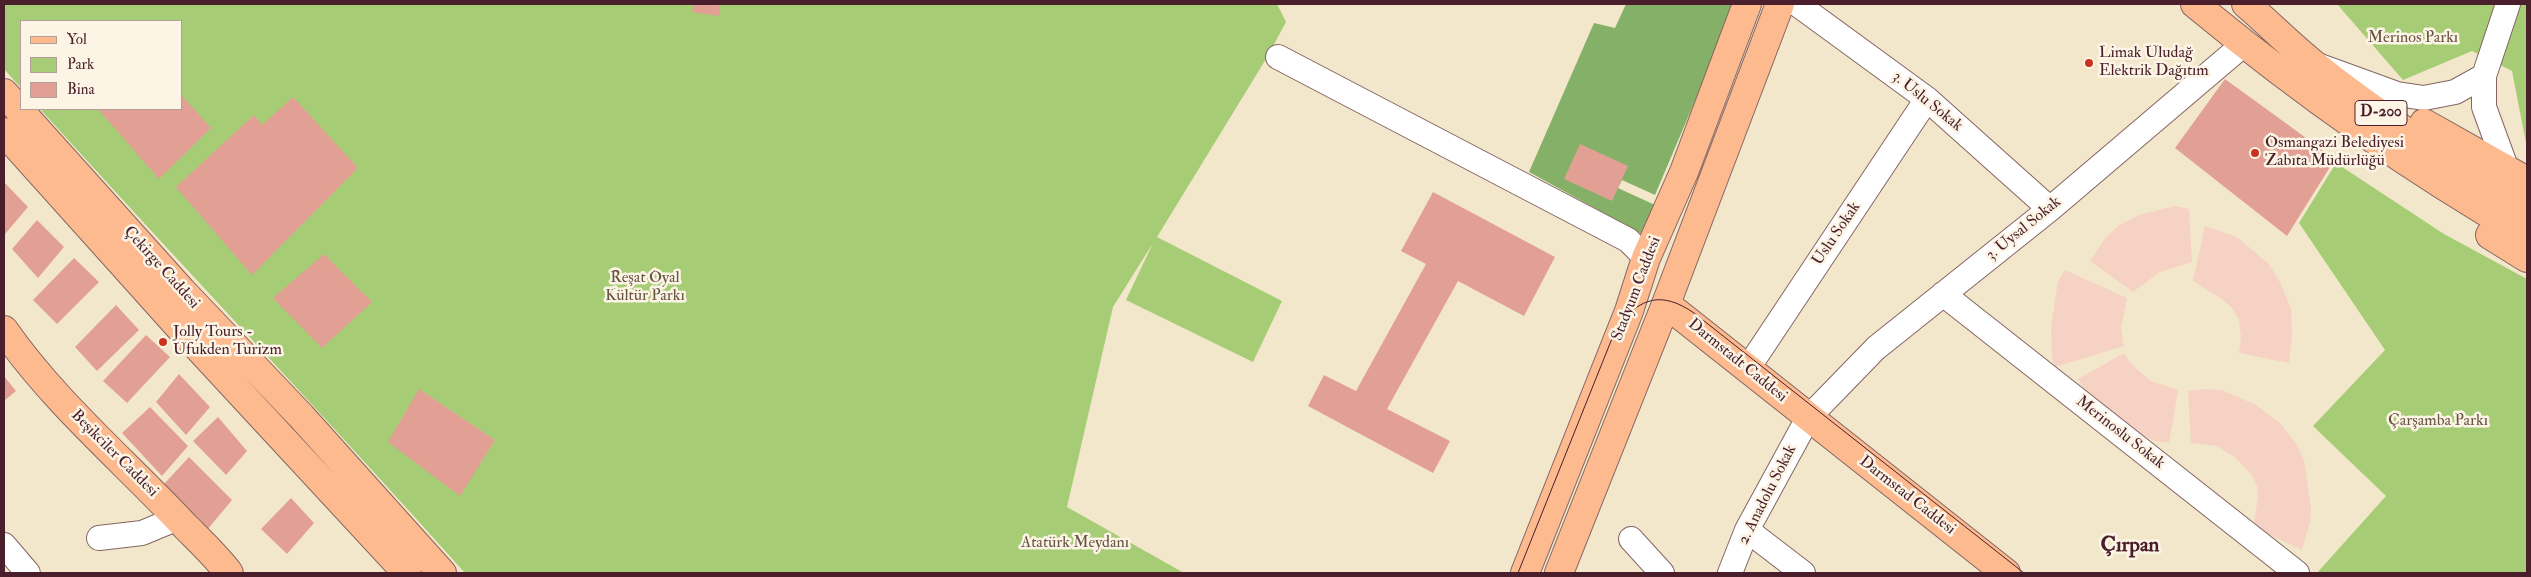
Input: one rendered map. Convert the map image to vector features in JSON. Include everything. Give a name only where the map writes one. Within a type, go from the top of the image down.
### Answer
[{"type":"main road","name":"Stadyum Caddesi","points":[[1525,573],[1629,311],[1646,258],[1675,195],[1747,4]]},
{"type":"main road","points":[[1559,573],[1666,304],[1780,4]]},
{"type":"main road","name":"D-200","points":[[2195,4],[2244,44],[2356,126],[2454,194],[2527,236]]},
{"type":"main road","name":"D-200","points":[[2246,4],[2312,63],[2464,169],[2527,206]]},
{"type":"main road","points":[[2312,63],[2517,175]]},
{"type":"main road","name":"Çekirge Caddesi","points":[[4,94],[182,291],[301,416],[442,573]]},
{"type":"main road","points":[[2356,126],[2441,206],[2527,258]]},
{"type":"main road","name":"Çekirge Caddesi","points":[[4,132],[180,328],[408,573]]},
{"type":"main road","name":"Darmstadt Caddesi","points":[[1666,304],[1808,418]]},
{"type":"main road","name":"Beşikciler Caddesi","points":[[4,330],[17,349],[71,411],[178,518],[229,573]]},
{"type":"main road","name":"Darmstad Caddesi","points":[[1808,418],[2006,573]]},
{"type":"street","name":"3. Uslu Sokak","points":[[1797,4],[1927,99],[2050,209]]},
{"type":"street","points":[[2508,4],[2484,76],[2484,106],[2517,175]]},
{"type":"street","name":"3. Uysal Sokak","points":[[1808,418],[1876,348],[2050,209],[2244,44]]},
{"type":"street","points":[[1278,57],[1628,240],[1646,258]]},
{"type":"street","points":[[2312,63],[2397,94],[2424,98],[2454,92],[2484,76]]},
{"type":"street","name":"Uslu Sokak","points":[[1748,368],[1927,99]]},
{"type":"street","name":"Merinoslu Sokak","points":[[1943,294],[2297,573]]},
{"type":"street","name":"2. Anadolu Sokak","points":[[1730,573],[1747,530],[1808,418]]},
{"type":"street","points":[[99,538],[142,533],[178,518]]},
{"type":"street","points":[[1747,530],[1803,573]]},
{"type":"street","points":[[1631,539],[1662,573]]},
{"type":"street","points":[[4,545],[28,573]]},
{"type":"shaded area","points":[[2175,206],[2189,209],[2192,262],[2160,272],[2133,292],[2090,261],[2107,236],[2121,224],[2139,215]]},
{"type":"shaded area","points":[[2205,226],[2237,237],[2269,264],[2281,284],[2291,309],[2292,338],[2289,363],[2239,353],[2241,338],[2239,320],[2231,307],[2222,299],[2193,281]]},
{"type":"shaded area","points":[[2065,270],[2127,298],[2121,327],[2124,346],[2055,367],[2052,360],[2051,328],[2058,281]]},
{"type":"shaded area","points":[[2124,353],[2132,365],[2151,381],[2178,390],[2169,443],[2155,441],[2131,429],[2088,395],[2078,379]]},
{"type":"shaded area","points":[[2208,389],[2224,391],[2256,405],[2281,424],[2297,445],[2304,460],[2311,508],[2310,522],[2302,550],[2253,527],[2258,498],[2257,486],[2251,474],[2236,458],[2217,446],[2191,443],[2188,391]]},
{"type":"green space","name":"Reşat Oyal Kültür Parkı","points":[[4,4],[1277,4],[1286,22],[1266,59],[1157,237],[1282,301],[1253,362],[1126,300],[1153,243],[1113,307],[1067,507],[1184,573],[465,573],[41,110],[182,110],[182,20],[20,20],[20,87],[4,69]]},
{"type":"green space","points":[[1626,4],[1736,4],[1655,195],[1622,180],[1618,188],[1655,205],[1644,235],[1529,172],[1594,23],[1615,28]]},
{"type":"green space","name":"Merinos Parkı","points":[[2337,4],[2527,4],[2527,148],[2512,71],[2472,51],[2403,80]]},
{"type":"green space","name":"Çarşamba Parkı","points":[[2336,163],[2444,234],[2527,279],[2527,573],[2317,573],[2386,496],[2313,426],[2385,350],[2299,223]]},
{"type":"building","points":[[694,4],[720,4],[719,16],[692,12]]},
{"type":"building","name":"Osmangazi Belediyesi Zabıta Müdürlüğü","points":[[2225,79],[2335,159],[2287,236],[2175,148]]},
{"type":"building","points":[[182,96],[211,128],[159,179],[99,110],[182,110]]},
{"type":"building","points":[[293,97],[358,168],[252,275],[176,187],[254,115],[262,125]]},
{"type":"building","points":[[1580,144],[1628,166],[1612,201],[1564,179]]},
{"type":"building","points":[[4,182],[28,207],[5,234],[4,233]]},
{"type":"building","points":[[1433,192],[1555,257],[1524,316],[1458,281],[1387,409],[1450,441],[1433,473],[1308,406],[1324,375],[1356,391],[1426,264],[1401,251]]},
{"type":"building","points":[[37,220],[64,247],[38,278],[12,249]]},
{"type":"building","points":[[324,254],[372,302],[322,348],[273,298]]},
{"type":"building","points":[[74,258],[99,282],[57,324],[33,300]]},
{"type":"building","points":[[116,305],[139,330],[97,371],[75,347]]},
{"type":"building","points":[[146,335],[170,357],[127,403],[103,381]]},
{"type":"building","points":[[179,374],[210,407],[186,435],[156,402]]},
{"type":"building","points":[[4,376],[16,391],[4,401]]},
{"type":"building","points":[[419,389],[495,440],[460,496],[388,442]]},
{"type":"building","points":[[150,407],[188,446],[162,476],[122,433]]},
{"type":"building","points":[[218,417],[247,451],[226,475],[193,441]]},
{"type":"building","points":[[189,457],[232,500],[207,530],[164,484]]},
{"type":"building","points":[[291,498],[314,523],[287,554],[261,529]]},
{"type":"tram line","points":[[1518,573],[1617,326],[1626,316],[1643,303],[1652,300],[1672,302],[1694,313],[2024,573]]},
{"type":"place","name":"Limak Uludağ Elektrik Dağıtım","points":[[2089,63]]},
{"type":"place","name":"Osmangazi Belediyesi Zabıta Müdürlüğü","points":[[2255,153]]},
{"type":"place","name":"Jolly Tours - Ufukden Turizm","points":[[163,342]]},
{"type":"district","name":"Çırpan","points":[[2130,546]]},
{"type":"park label","name":"Atatürk Meydanı","points":[[1075,544]]}]
